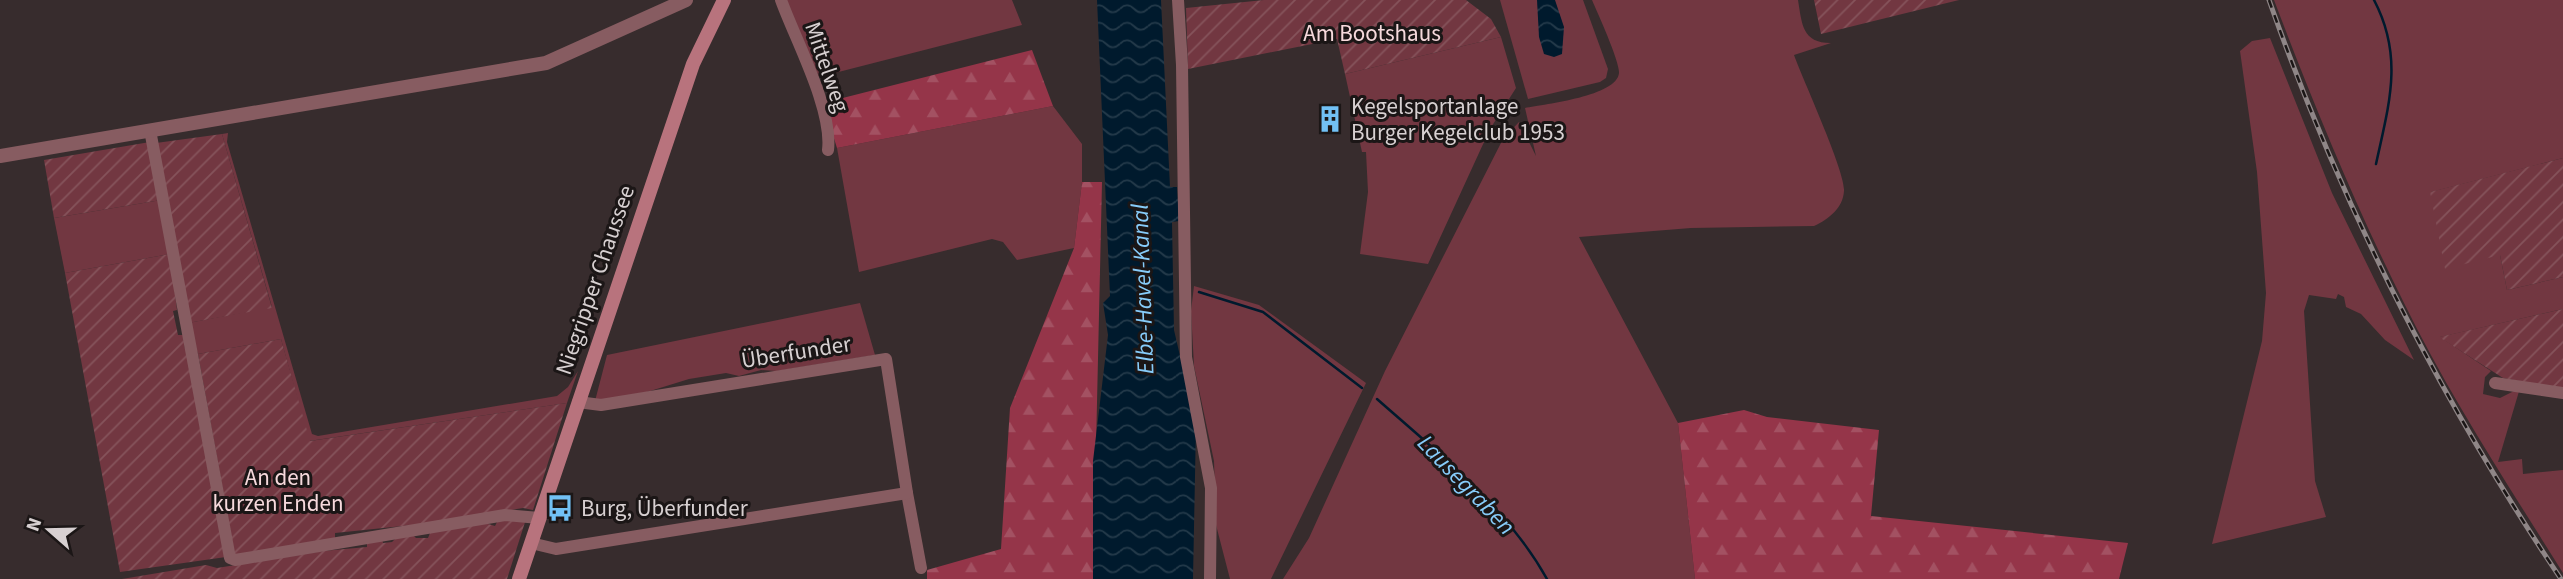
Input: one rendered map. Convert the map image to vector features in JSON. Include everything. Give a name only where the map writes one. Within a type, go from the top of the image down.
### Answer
[{"type":"main road","name":"Niegripper Chaussee","points":[[519,579],[693,64],[724,0]]},
{"type":"street","points":[[0,156],[546,62],[686,0]]},
{"type":"street","name":"Mittelweg","points":[[781,0],[814,82],[828,138],[828,149]]},
{"type":"street","points":[[1178,0],[1182,65],[1186,358],[1209,468],[1210,579]]},
{"type":"street","points":[[150,130],[230,558],[235,560],[505,515],[539,518]]},
{"type":"street","name":"Überfunder","points":[[578,402],[601,405],[886,359],[921,568]]},
{"type":"street","points":[[2495,383],[2563,393]]},
{"type":"street","points":[[531,543],[556,549],[907,494]]},
{"type":"green space","points":[[785,0],[1012,0],[1022,25],[819,77]]},
{"type":"green space","name":"Am Bootshaus","points":[[1264,0],[1466,0],[1491,19],[1501,37],[1345,74],[1337,39],[1188,69],[1186,8]]},
{"type":"green space","points":[[1500,0],[1583,0],[1608,69],[1606,78],[1600,82],[1528,99]]},
{"type":"green space","points":[[1592,0],[1798,0],[1805,31],[1814,40],[1831,43],[1794,55],[1843,181],[1841,203],[1830,216],[1814,226],[1691,228],[1579,237],[1678,423],[1695,579],[1283,579],[1309,538],[1385,371],[1503,139],[1519,122],[1536,156],[1525,108],[1579,98],[1606,88],[1615,81],[1619,73],[1616,59]]},
{"type":"green space","points":[[1814,0],[1959,0],[1821,34]]},
{"type":"green space","points":[[2274,0],[2563,0],[2563,158],[2431,192],[2500,255],[2507,290],[2563,277],[2563,309],[2440,337],[2491,371],[2485,377],[2483,394],[2500,398],[2520,388],[2498,462],[2522,459],[2523,474],[2563,470],[2563,573],[2460,407],[2404,303],[2335,153]]},
{"type":"green space","points":[[1501,37],[1516,88],[1490,129],[1428,264],[1360,254],[1368,192],[1366,152],[1362,152],[1345,74]]},
{"type":"green space","points":[[2270,38],[2332,193],[2414,360],[2385,340],[2361,314],[2346,307],[2344,297],[2338,294],[2336,299],[2309,295],[2304,311],[2315,481],[2326,517],[2212,544],[2262,341],[2266,293],[2257,172],[2240,51],[2252,41]]},
{"type":"green space","points":[[1032,50],[1053,106],[837,148],[823,103]]},
{"type":"green space","points":[[1053,106],[1082,144],[1082,182],[1074,248],[1017,260],[1003,242],[992,239],[859,272],[837,148]]},
{"type":"green space","points":[[228,133],[227,142],[312,434],[318,436],[557,396],[568,387],[578,371],[567,403],[309,441],[281,339],[198,354],[188,323],[272,307],[222,134]]},
{"type":"green space","points":[[222,134],[272,308],[188,323],[156,143]]},
{"type":"green space","points":[[150,142],[161,200],[54,218],[44,160]]},
{"type":"green space","points":[[2563,158],[2563,277],[2507,290],[2500,255],[2445,269],[2430,192]]},
{"type":"green space","points":[[1082,182],[1102,182],[1093,579],[927,579],[927,570],[1001,549],[1010,408],[1074,248]]},
{"type":"green space","points":[[161,200],[170,254],[65,273],[54,218]]},
{"type":"green space","name":"An den kurzen Enden","points":[[170,254],[177,310],[173,311],[178,335],[183,335],[185,349],[188,351],[226,557],[120,572],[65,273]]},
{"type":"green space","points":[[1194,286],[1259,305],[1366,383],[1271,579],[1230,579],[1216,525],[1214,461],[1194,366],[1191,311]]},
{"type":"green space","points":[[860,303],[875,355],[777,371],[761,370],[739,376],[726,373],[689,379],[647,392],[595,401],[607,355]]},
{"type":"green space","points":[[2563,309],[2563,389],[2503,378],[2439,337]]},
{"type":"green space","name":"An den kurzen Enden","points":[[281,339],[310,441],[567,403],[533,510],[523,508],[422,524],[335,533],[335,540],[235,556],[198,354]]},
{"type":"green space","points":[[1744,410],[1767,417],[1879,430],[1871,516],[2128,543],[2119,579],[1695,579],[1678,423]]},
{"type":"green space","name":"An den kurzen Enden","points":[[526,519],[507,579],[122,579],[206,565],[217,568],[323,551],[367,547],[367,541],[382,539],[383,543],[392,542],[397,537],[413,535],[416,538],[428,538],[431,531],[485,523],[495,526],[498,520]]},
{"type":"water","name":"Elbe-Havel-Kanal","points":[[1097,0],[1161,0],[1170,187],[1177,187],[1179,221],[1172,222],[1174,330],[1196,425],[1193,579],[1093,579],[1093,461],[1108,335],[1103,303],[1110,296]]},
{"type":"water","points":[[1537,0],[1555,0],[1564,27],[1562,54],[1554,57],[1544,54],[1539,37]]},
{"type":"waterway","points":[[2374,0],[2389,41],[2391,61],[2389,101],[2376,164]]},
{"type":"waterway","name":"Lausegraben","points":[[1199,292],[1263,312],[1362,388]]},
{"type":"waterway","name":"Lausegraben","points":[[1377,399],[1447,460],[1491,504],[1531,553],[1547,579]]},
{"type":"railway","points":[[2269,0],[2328,152],[2397,299],[2474,441],[2561,579]]},
{"type":"place","name":"Kegelsportanlage Burger Kegelclub 1953","points":[[1330,119]]},
{"type":"place","name":"Burg, Überfunder","points":[[560,508]]}]
